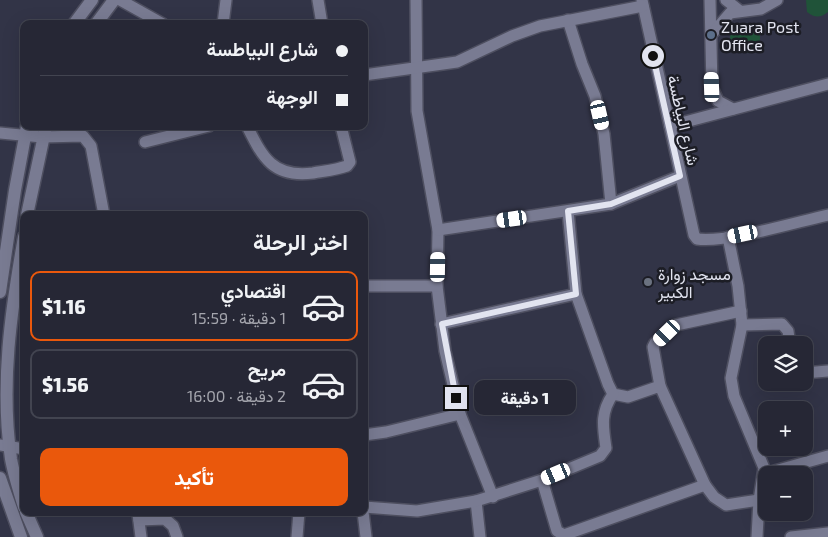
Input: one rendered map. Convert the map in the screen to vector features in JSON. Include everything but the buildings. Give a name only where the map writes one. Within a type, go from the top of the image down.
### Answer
[{"type":"street","points":[[77,20],[92,0]]},
{"type":"street","points":[[99,20],[114,0]]},
{"type":"street","points":[[120,0],[156,20]]},
{"type":"street","points":[[224,20],[226,0]]},
{"type":"street","points":[[318,0],[321,20]]},
{"type":"street","points":[[416,0],[418,120],[438,230],[438,286],[442,324],[460,414],[493,497]]},
{"type":"street","points":[[710,0],[714,96],[718,101],[732,109]]},
{"type":"street","points":[[726,0],[740,11]]},
{"type":"street","points":[[710,35],[724,17],[734,11],[761,9],[777,0]]},
{"type":"street","points":[[368,74],[457,62],[512,36],[568,20],[586,19],[642,3]]},
{"type":"street","name":"شارع البياطسة","points":[[642,3],[694,235],[697,239],[703,240],[728,237]]},
{"type":"street","points":[[568,20],[582,64],[595,96],[604,134],[611,204]]},
{"type":"street","points":[[670,126],[828,84]]},
{"type":"street","points":[[145,142],[184,130]]},
{"type":"street","points":[[249,130],[258,148],[268,161],[283,172],[296,175],[347,166],[350,162],[342,130]]},
{"type":"street","points":[[0,292],[14,190],[26,131]]},
{"type":"street","points":[[0,133],[26,131],[83,136],[91,146],[103,211]]},
{"type":"street","points":[[29,211],[44,132]]},
{"type":"street","points":[[438,230],[611,204],[680,176]]},
{"type":"street","points":[[568,211],[576,294],[614,394]]},
{"type":"street","points":[[763,466],[734,396],[731,378],[742,325],[728,237],[828,215]]},
{"type":"street","points":[[4,252],[20,256]]},
{"type":"street","points":[[4,271],[20,273]]},
{"type":"street","points":[[20,278],[9,333],[5,446],[20,493]]},
{"type":"street","points":[[368,286],[438,286]]},
{"type":"street","points":[[442,324],[576,294]]},
{"type":"street","points":[[741,310],[676,325],[655,343],[653,348],[660,386],[705,485],[714,497],[726,505],[758,500]]},
{"type":"street","points":[[742,325],[782,324],[788,331],[789,336]]},
{"type":"street","points":[[813,372],[828,371]]},
{"type":"street","points":[[614,394],[628,397],[660,386]]},
{"type":"street","points":[[368,507],[417,510],[476,501],[542,480],[604,452],[606,448],[602,420],[605,406],[614,394]]},
{"type":"street","points":[[368,434],[460,414]]},
{"type":"street","points":[[5,446],[20,448]]},
{"type":"street","points":[[792,466],[828,456]]},
{"type":"street","points":[[0,478],[4,503],[21,537]]},
{"type":"street","points":[[542,480],[557,531],[564,535],[705,485]]},
{"type":"street","points":[[476,501],[480,537]]},
{"type":"street","points":[[28,516],[37,537]]},
{"type":"street","points":[[141,537],[139,516],[165,519],[173,526],[176,537]]},
{"type":"street","points":[[297,537],[298,516]]},
{"type":"street","points":[[363,516],[366,537]]},
{"type":"street","points":[[757,537],[758,518]]},
{"type":"street","points":[[791,537],[828,533]]},
{"type":"green space","points":[[806,0],[828,0],[828,12],[818,16],[810,14],[807,12]]},
{"type":"green space","points":[[745,23],[756,27],[760,38],[756,49],[745,53],[734,49],[730,38],[734,27]]},
{"type":"place","name":"Zuara Post Office","points":[[711,35]]},
{"type":"place","name":"مسجد زوارة الكبير","points":[[648,282]]},
{"type":"route","points":[[456,398],[445,351],[442,324],[576,294],[568,211],[611,204],[680,176],[653,56]]}]
